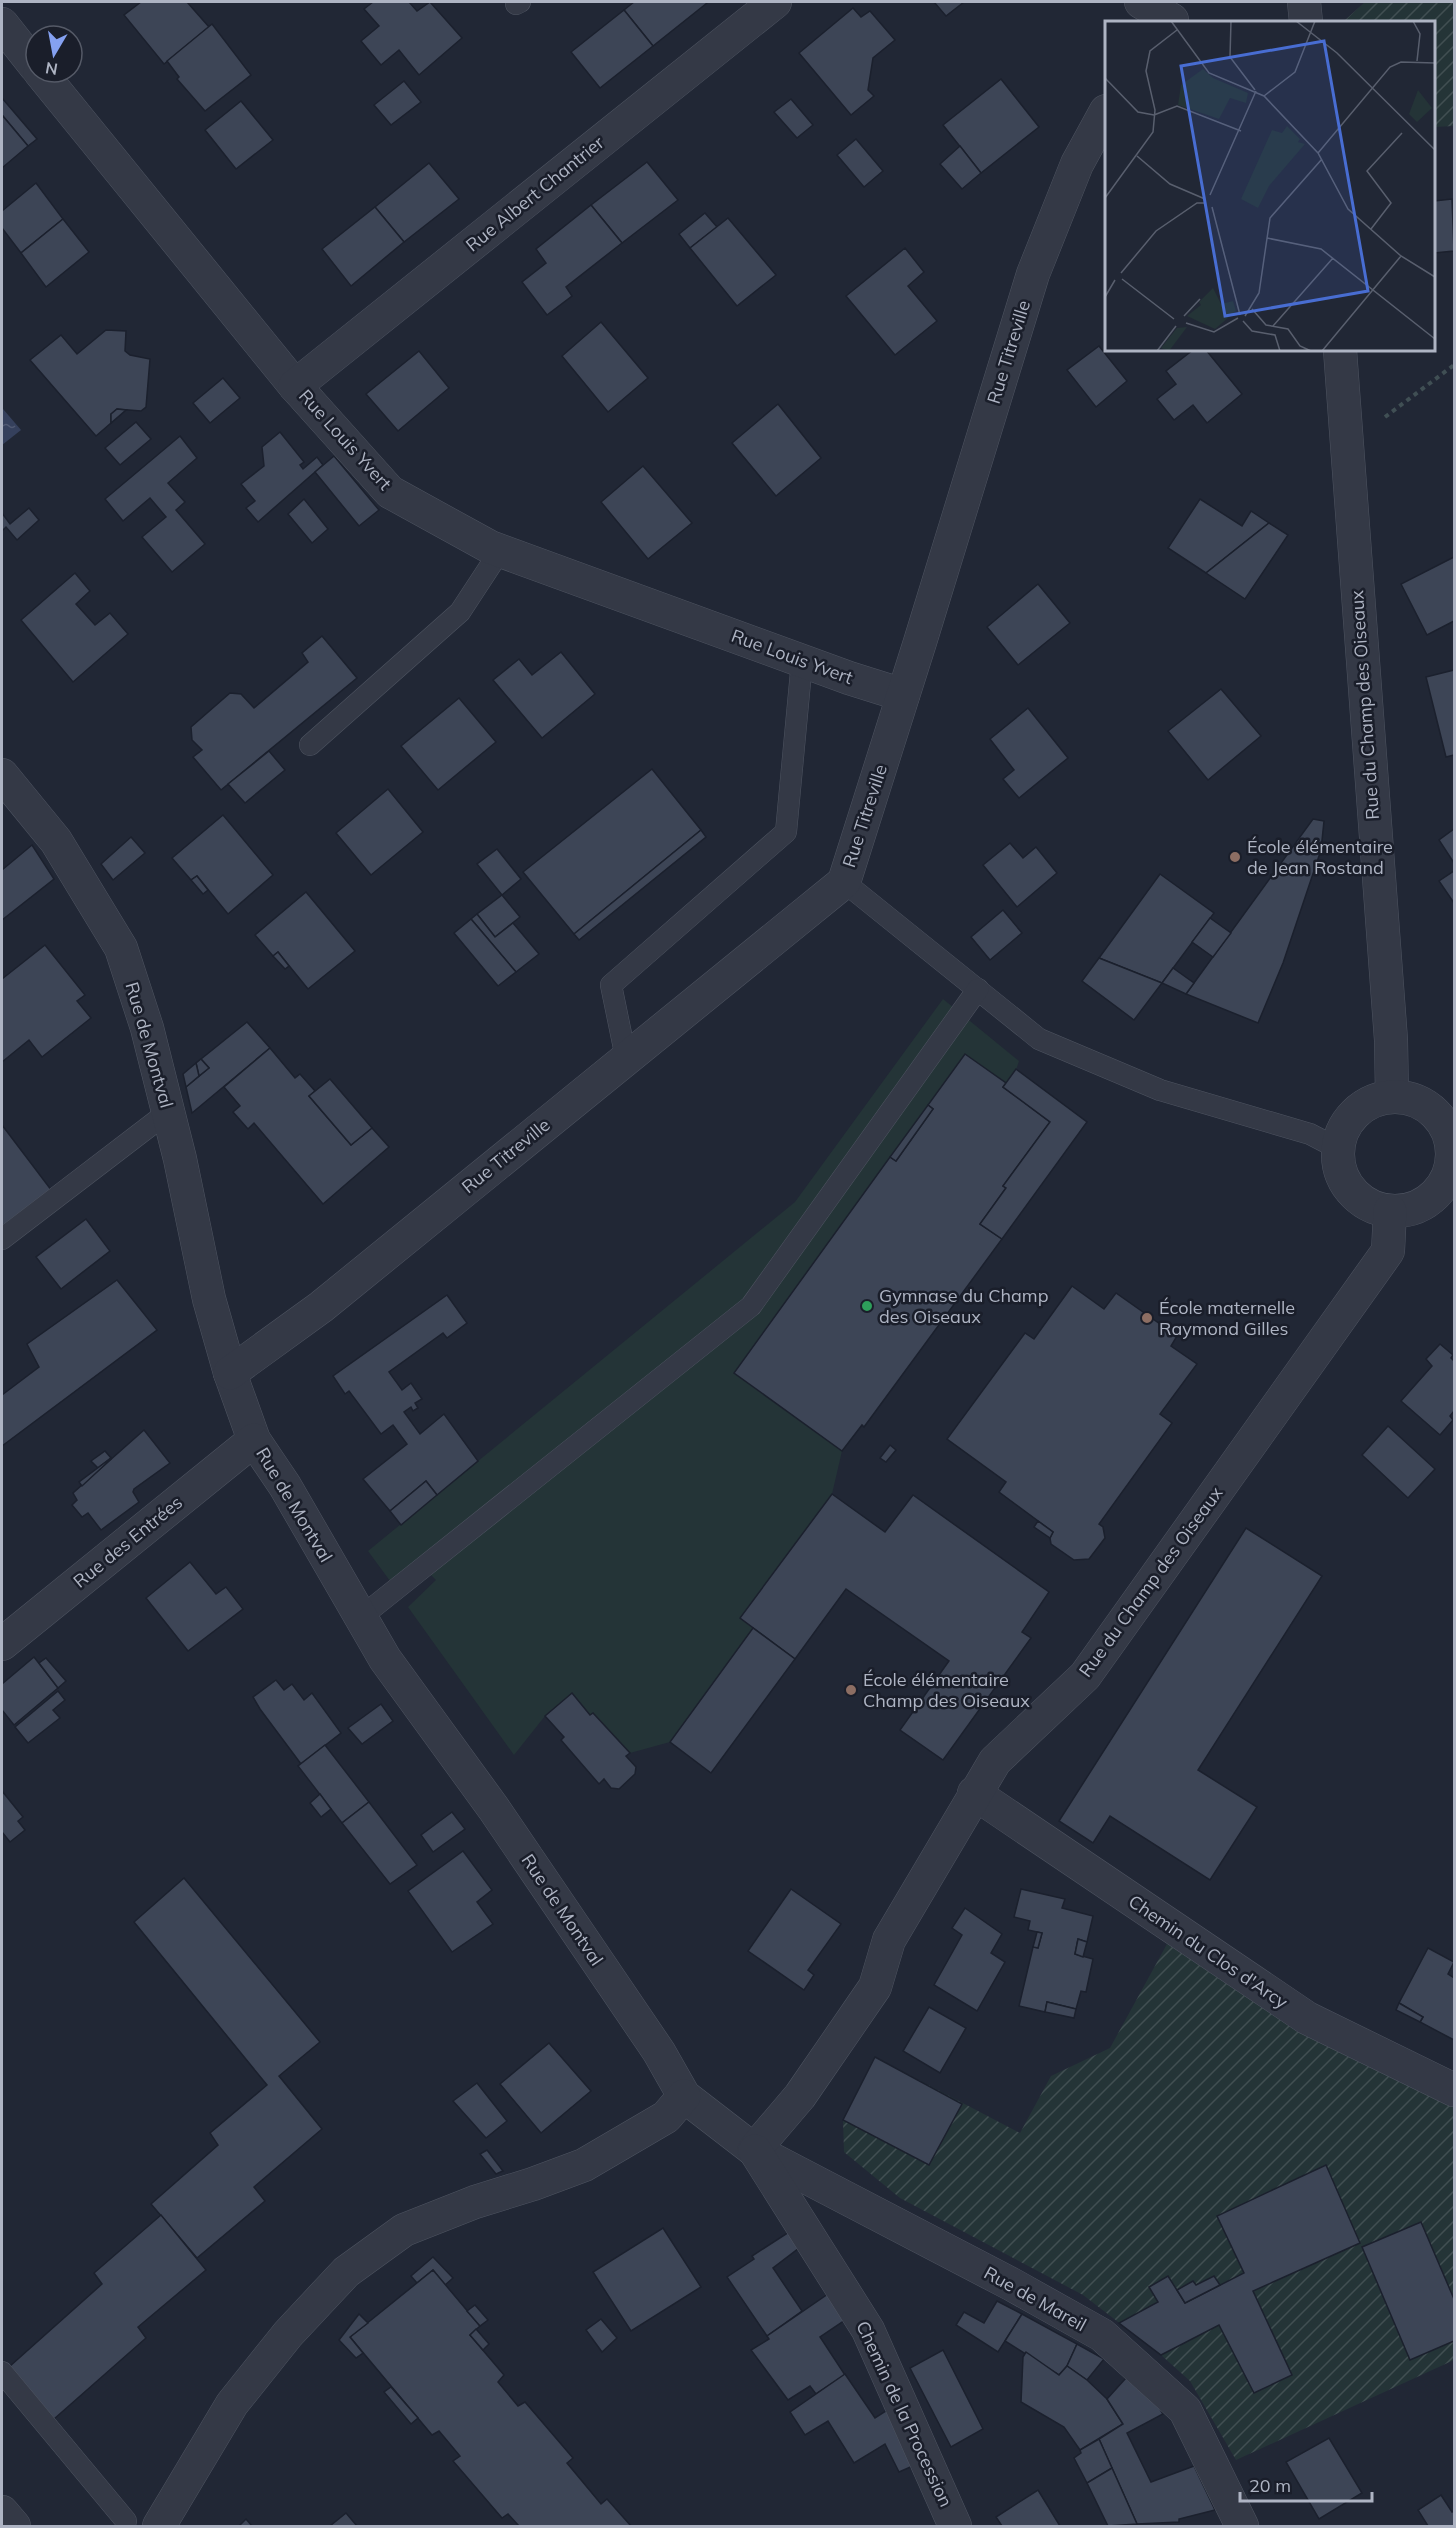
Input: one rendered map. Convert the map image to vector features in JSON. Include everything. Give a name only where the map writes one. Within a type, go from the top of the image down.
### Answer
[{"type":"street","name":"Rue Albert Chantrier","points":[[295,386],[775,2]]},
{"type":"street","points":[[1142,2],[1177,15]]},
{"type":"street","points":[[1304,2],[1306,21]]},
{"type":"street","points":[[2,24],[24,52]]},
{"type":"street","name":"Rue Louis Yvert","points":[[50,84],[295,386],[390,492],[500,551],[802,661],[903,695]]},
{"type":"street","name":"Rue Titreville","points":[[230,1373],[312,1314],[844,882],[1033,274],[1077,164],[1105,115]]},
{"type":"street","name":"Rue du Champ des Oiseaux","points":[[1340,351],[1391,1041],[1392,1096]]},
{"type":"street","name":"Rue de Montval","points":[[2,775],[56,842],[121,948],[147,1028],[209,1299],[230,1373],[254,1440],[285,1486],[386,1659],[494,1809],[659,2052],[684,2096],[754,2150]]},
{"type":"street","points":[[1392,1096],[1408,1098],[1424,1104],[1446,1127],[1453,1143],[1450,1182],[1422,1204],[1407,1210],[1390,1211],[1372,1207],[1357,1197],[1345,1183],[1338,1166],[1337,1148],[1341,1132],[1350,1118],[1361,1107],[1392,1096]]},
{"type":"street","name":"Rue du Champ des Oiseaux","points":[[754,2150],[800,2096],[875,1987],[889,1940],[995,1761],[1085,1676],[1388,1251],[1390,1211]]},
{"type":"street","name":"Rue des Entrées","points":[[2,1644],[254,1440]]},
{"type":"street","name":"Chemin du Clos d'Arcy","points":[[974,1793],[1307,2018],[1455,2090]]},
{"type":"street","points":[[159,2526],[232,2404],[288,2334],[346,2272],[404,2230],[475,2202],[584,2165],[666,2117],[684,2096]]},
{"type":"street","name":"Chemin de la Procession","points":[[754,2150],[868,2330],[955,2526]]},
{"type":"street","name":"Rue de Mareil","points":[[754,2150],[1011,2284],[1102,2335],[1185,2410],[1242,2526]]},
{"type":"street","points":[[2,2512],[14,2526]]},
{"type":"lane","points":[[310,745],[460,612],[500,551]]},
{"type":"lane","points":[[626,1058],[611,985],[786,832],[802,661]]},
{"type":"lane","points":[[844,882],[1040,1039],[1160,1090],[1310,1134],[1337,1148]]},
{"type":"lane","points":[[361,1617],[751,1306],[978,989]]},
{"type":"lane","points":[[2,1239],[168,1112]]},
{"type":"lane","points":[[2,2372],[126,2521]]},
{"type":"path","points":[[1344,428],[1374,425],[1455,366]]},
{"type":"shaded area","points":[[1365,2],[1454,2],[1454,126],[1435,127],[1435,21],[1344,21]]},
{"type":"shaded area","points":[[943,999],[1019,1061],[1016,1070],[1087,1122],[864,1427],[862,1425],[842,1451],[832,1494],[740,1618],[753,1628],[670,1742],[630,1753],[593,1713],[590,1715],[571,1694],[545,1716],[514,1755],[408,1607],[436,1580],[418,1562],[393,1585],[368,1551],[795,1202]]},
{"type":"shaded area","points":[[1167,1944],[1360,2060],[1454,2105],[1454,2360],[1236,2460],[1190,2381],[1161,2355],[1083,2295],[900,2198],[844,2152],[843,2120],[875,2057],[1020,2133],[1051,2076],[1110,2048]]},
{"type":"water","points":[[3,409],[21,430],[2,445],[2,411]]},
{"type":"building","points":[[141,2],[187,2],[209,27],[164,64],[124,15]]},
{"type":"building","points":[[373,2],[409,2],[417,11],[430,2],[462,38],[419,75],[399,50],[381,65],[361,41],[379,26],[364,9]]},
{"type":"building","points":[[634,2],[707,3],[653,46],[624,10]]},
{"type":"building","points":[[934,2],[964,2],[946,16]]},
{"type":"building","points":[[853,8],[861,17],[870,11],[895,40],[873,58],[868,90],[874,96],[851,115],[799,53]]},
{"type":"building","points":[[624,10],[653,46],[600,88],[571,52]]},
{"type":"building","points":[[212,24],[251,75],[205,111],[177,79],[179,77],[167,61]]},
{"type":"building","points":[[1001,79],[1039,127],[981,173],[943,125]]},
{"type":"building","points":[[404,81],[421,102],[391,125],[374,105]]},
{"type":"building","points":[[2,98],[37,139],[28,146],[2,115]]},
{"type":"building","points":[[791,99],[813,125],[797,138],[774,112]]},
{"type":"building","points":[[241,101],[273,140],[236,169],[205,130]]},
{"type":"building","points":[[2,115],[28,146],[2,168]]},
{"type":"building","points":[[856,139],[883,171],[864,187],[837,155]]},
{"type":"building","points":[[960,146],[981,173],[962,189],[940,164]]},
{"type":"building","points":[[647,162],[678,200],[622,243],[591,205]]},
{"type":"building","points":[[429,163],[459,199],[404,242],[375,207]]},
{"type":"building","points":[[36,183],[63,219],[21,253],[2,228],[2,211]]},
{"type":"building","points":[[1452,199],[1454,251],[1435,253],[1435,201]]},
{"type":"building","points":[[591,205],[622,243],[566,287],[572,296],[547,315],[522,282],[546,263],[536,249]]},
{"type":"building","points":[[375,207],[404,242],[351,286],[322,249]]},
{"type":"building","points":[[705,213],[717,227],[690,248],[679,234]]},
{"type":"building","points":[[728,218],[776,275],[737,306],[690,248]]},
{"type":"building","points":[[63,219],[89,252],[46,287],[21,253]]},
{"type":"building","points":[[905,248],[924,272],[908,286],[937,321],[895,355],[846,296]]},
{"type":"building","points":[[601,322],[648,378],[608,412],[562,356]]},
{"type":"building","points":[[106,330],[126,331],[125,351],[130,355],[150,359],[146,407],[141,411],[117,409],[111,414],[111,423],[96,436],[30,360],[61,335],[77,354]]},
{"type":"building","points":[[1099,346],[1127,381],[1096,407],[1067,370]]},
{"type":"building","points":[[419,351],[449,388],[398,431],[366,394]]},
{"type":"building","points":[[1192,351],[1207,351],[1242,394],[1207,423],[1193,405],[1174,420],[1157,399],[1176,384],[1166,371]]},
{"type":"building","points":[[223,378],[240,398],[210,423],[193,403]]},
{"type":"building","points":[[778,404],[821,458],[776,496],[732,443]]},
{"type":"building","points":[[117,409],[126,410],[111,423],[111,414]]},
{"type":"building","points":[[136,422],[151,439],[120,465],[105,448]]},
{"type":"building","points":[[280,432],[304,462],[300,465],[303,469],[317,457],[323,465],[258,522],[246,508],[255,501],[241,484],[264,466],[262,447]]},
{"type":"building","points":[[180,436],[197,458],[168,483],[185,502],[176,510],[205,544],[172,572],[142,537],[166,517],[150,498],[123,521],[105,499]]},
{"type":"building","points":[[334,456],[379,510],[359,526],[315,472]]},
{"type":"building","points":[[643,466],[692,523],[648,559],[601,502]]},
{"type":"building","points":[[304,499],[328,529],[312,543],[288,514]]},
{"type":"building","points":[[1200,499],[1242,526],[1251,511],[1269,523],[1206,573],[1168,548]]},
{"type":"building","points":[[29,508],[39,520],[17,540],[6,527],[2,531],[2,513],[10,524]]},
{"type":"building","points":[[1269,523],[1288,535],[1245,599],[1206,573]]},
{"type":"building","points":[[1454,557],[1454,621],[1427,635],[1401,584]]},
{"type":"building","points":[[75,573],[90,591],[76,604],[95,625],[110,613],[128,634],[73,682],[21,620]]},
{"type":"building","points":[[1038,584],[1070,623],[1018,665],[987,627]]},
{"type":"building","points":[[322,636],[357,678],[221,790],[193,757],[202,750],[192,740],[191,727],[230,693],[241,694],[254,708],[308,662],[302,653]]},
{"type":"building","points":[[561,652],[595,694],[542,738],[493,680],[519,659],[532,675]]},
{"type":"building","points":[[1454,670],[1454,755],[1446,757],[1426,677]]},
{"type":"building","points":[[1221,689],[1261,736],[1208,780],[1168,731]]},
{"type":"building","points":[[459,698],[496,742],[438,790],[401,746]]},
{"type":"building","points":[[1028,708],[1068,758],[1019,798],[1003,779],[1014,770],[990,739]]},
{"type":"building","points":[[269,751],[285,770],[245,803],[228,784]]},
{"type":"building","points":[[652,769],[701,830],[574,934],[523,872]]},
{"type":"building","points":[[388,789],[423,832],[371,875],[336,833]]},
{"type":"building","points":[[223,815],[273,875],[228,914],[197,876],[191,880],[172,858]]},
{"type":"building","points":[[1313,819],[1324,821],[1321,850],[1283,963],[1258,1023],[1186,994]]},
{"type":"building","points":[[1454,829],[1454,863],[1439,840]]},
{"type":"building","points":[[701,830],[706,837],[579,940],[574,934]]},
{"type":"building","points":[[131,837],[145,853],[113,880],[101,864]]},
{"type":"building","points":[[1010,843],[1023,858],[1036,847],[1057,873],[1017,907],[983,865]]},
{"type":"building","points":[[32,845],[54,879],[2,920],[2,870]]},
{"type":"building","points":[[497,849],[521,879],[502,895],[477,864]]},
{"type":"building","points":[[1454,871],[1454,903],[1439,881]]},
{"type":"building","points":[[1160,874],[1214,913],[1162,983],[1099,958]]},
{"type":"building","points":[[197,876],[208,890],[203,894],[191,880]]},
{"type":"building","points":[[306,892],[355,951],[308,989],[278,952],[273,956],[255,935]]},
{"type":"building","points":[[502,895],[520,917],[495,937],[477,914]]},
{"type":"building","points":[[1003,910],[1022,933],[990,960],[971,937]]},
{"type":"building","points":[[477,914],[495,937],[513,923],[539,954],[516,972],[471,919]]},
{"type":"building","points":[[1210,918],[1231,933],[1213,957],[1192,942]]},
{"type":"building","points":[[471,919],[516,972],[498,986],[454,933]]},
{"type":"building","points":[[45,945],[85,995],[77,1001],[91,1018],[42,1057],[29,1040],[2,1062],[2,979]]},
{"type":"building","points":[[278,952],[289,966],[285,969],[273,956]]},
{"type":"building","points":[[1099,958],[1162,983],[1134,1020],[1082,981]]},
{"type":"building","points":[[1173,968],[1194,983],[1186,994],[1162,983]]},
{"type":"building","points":[[247,1022],[270,1048],[192,1113],[186,1087],[209,1068],[201,1059]]},
{"type":"building","points":[[270,1048],[295,1078],[300,1074],[315,1091],[309,1096],[351,1145],[372,1128],[389,1147],[323,1204],[254,1123],[248,1129],[233,1112],[240,1106],[224,1087]]},
{"type":"building","name":"Gymnase du Champ des Oiseaux","points":[[965,1054],[1006,1083],[1003,1087],[1050,1122],[1003,1186],[1006,1188],[980,1224],[1002,1239],[864,1427],[862,1425],[842,1451],[734,1373],[890,1157],[896,1161],[933,1109],[928,1105]]},
{"type":"building","points":[[201,1059],[209,1068],[199,1076],[196,1063]]},
{"type":"building","points":[[196,1063],[199,1076],[186,1087],[183,1074]]},
{"type":"building","points":[[1016,1069],[1087,1122],[1002,1239],[980,1224],[1006,1188],[1003,1186],[1050,1122],[1003,1087]]},
{"type":"building","points":[[330,1079],[372,1128],[351,1145],[309,1096]]},
{"type":"building","points":[[928,1105],[933,1109],[896,1161],[890,1157]]},
{"type":"building","points":[[2,1125],[52,1191],[4,1227],[2,1223]]},
{"type":"building","points":[[86,1219],[110,1251],[61,1289],[36,1257]]},
{"type":"building","points":[[117,1280],[157,1330],[2,1446],[2,1395],[39,1367],[27,1344]]},
{"type":"building","points":[[1072,1286],[1104,1309],[1116,1293],[1177,1336],[1171,1346],[1197,1364],[1160,1414],[1172,1423],[1099,1524],[1103,1527],[1105,1538],[1089,1559],[1074,1560],[1051,1544],[1050,1538],[1053,1532],[999,1492],[1006,1482],[947,1439],[1025,1333],[1034,1339]]},
{"type":"building","points":[[447,1295],[467,1323],[447,1338],[443,1333],[389,1372],[402,1390],[411,1383],[422,1399],[415,1403],[418,1408],[413,1411],[411,1407],[404,1412],[420,1434],[444,1414],[478,1461],[437,1495],[426,1481],[390,1511],[363,1479],[407,1444],[393,1425],[381,1434],[349,1391],[345,1394],[333,1376]]},
{"type":"building","points":[[1440,1344],[1453,1355],[1451,1358],[1454,1361],[1454,1411],[1450,1416],[1453,1420],[1440,1435],[1401,1401],[1432,1366],[1426,1359]]},
{"type":"building","points":[[1388,1426],[1435,1469],[1408,1498],[1362,1455]]},
{"type":"building","points":[[144,1430],[170,1463],[134,1489],[133,1492],[139,1502],[101,1530],[88,1513],[82,1517],[72,1505],[77,1500],[73,1493]]},
{"type":"building","points":[[890,1445],[896,1450],[886,1462],[880,1458]]},
{"type":"building","points":[[105,1451],[111,1458],[98,1468],[91,1461]]},
{"type":"building","points":[[111,1459],[82,1486],[79,1482]]},
{"type":"building","points":[[426,1481],[437,1495],[401,1525],[390,1511]]},
{"type":"building","points":[[832,1494],[885,1532],[913,1495],[1049,1592],[1022,1632],[1031,1638],[943,1760],[900,1730],[949,1661],[846,1589],[795,1659],[740,1618]]},
{"type":"building","points":[[1038,1521],[1053,1532],[1050,1538],[1034,1527]]},
{"type":"building","points":[[1246,1528],[1322,1576],[1198,1770],[1257,1807],[1210,1880],[1110,1816],[1093,1843],[1059,1821]]},
{"type":"building","points":[[190,1562],[216,1594],[226,1587],[243,1609],[188,1651],[146,1598]]},
{"type":"building","points":[[753,1628],[795,1659],[711,1773],[670,1742]]},
{"type":"building","points":[[34,1657],[58,1688],[14,1725],[2,1710],[2,1684]]},
{"type":"building","points":[[46,1658],[66,1681],[58,1688],[39,1663]]},
{"type":"building","points":[[276,1680],[284,1690],[292,1684],[304,1700],[312,1693],[341,1733],[301,1764],[253,1697]]},
{"type":"building","points":[[58,1691],[65,1700],[53,1710],[60,1718],[28,1743],[15,1727]]},
{"type":"building","points":[[572,1693],[590,1715],[593,1713],[630,1753],[626,1756],[636,1767],[635,1774],[619,1789],[611,1788],[604,1779],[599,1784],[561,1740],[564,1737],[545,1716]]},
{"type":"building","points":[[381,1704],[393,1721],[362,1744],[348,1728]]},
{"type":"building","points":[[325,1745],[369,1802],[342,1823],[298,1766]]},
{"type":"building","points":[[2,1791],[23,1817],[18,1821],[25,1830],[10,1842],[2,1832]]},
{"type":"building","points":[[320,1794],[331,1809],[321,1817],[310,1803]]},
{"type":"building","points":[[369,1802],[417,1865],[390,1884],[342,1823]]},
{"type":"building","points":[[452,1812],[465,1829],[433,1852],[421,1835]]},
{"type":"building","points":[[463,1851],[492,1890],[477,1902],[493,1924],[452,1952],[408,1891]]},
{"type":"building","points":[[184,1878],[320,2042],[279,2076],[322,2129],[254,2187],[265,2201],[197,2258],[151,2204],[218,2145],[210,2133],[267,2085],[134,1922]]},
{"type":"building","points":[[791,1889],[841,1924],[808,1970],[814,1975],[804,1990],[748,1951]]},
{"type":"building","points":[[1021,1889],[1065,1899],[1062,1908],[1093,1916],[1087,1942],[1078,1939],[1075,1954],[1093,1959],[1086,1992],[1081,1991],[1076,2009],[1047,2002],[1045,2012],[1019,2006],[1033,1947],[1038,1948],[1042,1933],[1028,1930],[1030,1921],[1014,1917]]},
{"type":"building","points":[[965,1908],[1002,1934],[991,1953],[1005,1962],[977,2011],[934,1985],[962,1935],[952,1928]]},
{"type":"building","points":[[1037,1932],[1042,1933],[1038,1948],[1033,1947]]},
{"type":"building","points":[[1078,1939],[1087,1942],[1083,1957],[1075,1954]]},
{"type":"building","points":[[1428,1948],[1454,1962],[1448,1974],[1454,1978],[1454,2040],[1420,2022],[1423,2017],[1399,2003]]},
{"type":"building","points":[[1047,2002],[1076,2009],[1074,2018],[1045,2012]]},
{"type":"building","points":[[1399,2003],[1423,2017],[1420,2022],[1396,2010]]},
{"type":"building","points":[[929,2007],[966,2028],[940,2073],[903,2051]]},
{"type":"building","points":[[549,2043],[591,2091],[541,2133],[500,2084]]},
{"type":"building","points":[[875,2057],[962,2104],[929,2165],[843,2120]]},
{"type":"building","points":[[477,2083],[507,2121],[486,2138],[453,2101]]},
{"type":"building","points":[[487,2150],[503,2171],[496,2174],[480,2154]]},
{"type":"building","points":[[1326,2165],[1360,2243],[1253,2291],[1292,2375],[1254,2393],[1219,2325],[1161,2355],[1119,2323],[1158,2302],[1149,2287],[1168,2276],[1185,2303],[1244,2273],[1217,2216]]},
{"type":"building","points":[[161,2215],[206,2270],[138,2327],[146,2338],[54,2419],[9,2367],[102,2284],[94,2273]]},
{"type":"building","points":[[1421,2222],[1454,2299],[1454,2341],[1410,2360],[1362,2247]]},
{"type":"building","points":[[663,2228],[701,2287],[631,2331],[593,2272]]},
{"type":"building","points":[[789,2232],[799,2248],[773,2268],[802,2311],[767,2336],[727,2277],[754,2259],[752,2256]]},
{"type":"building","points":[[433,2257],[453,2278],[445,2285],[433,2270],[417,2283],[411,2276]]},
{"type":"building","points":[[433,2270],[480,2326],[470,2335],[504,2375],[498,2382],[518,2406],[525,2402],[573,2458],[567,2463],[601,2504],[607,2499],[631,2526],[519,2526],[508,2514],[502,2518],[453,2461],[460,2456],[439,2431],[432,2435],[350,2337]]},
{"type":"building","points":[[1214,2276],[1220,2285],[1185,2303],[1177,2290],[1193,2281],[1196,2285]]},
{"type":"building","points":[[828,2294],[845,2320],[820,2337],[845,2375],[816,2394],[810,2386],[788,2400],[751,2350],[769,2339],[767,2336]]},
{"type":"building","points":[[997,2301],[1022,2314],[998,2352],[956,2325],[964,2312],[984,2323]]},
{"type":"building","points":[[475,2305],[488,2320],[480,2326],[467,2311]]},
{"type":"building","points":[[359,2314],[368,2323],[350,2337],[363,2353],[356,2358],[339,2340]]},
{"type":"building","points":[[1022,2314],[1077,2344],[1067,2366],[1059,2375],[1005,2341]]},
{"type":"building","points":[[601,2319],[617,2338],[602,2352],[586,2330]]},
{"type":"building","points":[[476,2329],[489,2344],[483,2350],[470,2335]]},
{"type":"building","points":[[1077,2344],[1104,2359],[1087,2380],[1067,2366]]},
{"type":"building","points":[[943,2350],[983,2429],[951,2447],[910,2368]]},
{"type":"building","points":[[1026,2352],[1059,2375],[1067,2366],[1087,2380],[1107,2399],[1123,2424],[1080,2450],[1064,2427],[1021,2402],[1023,2357]]},
{"type":"building","points":[[845,2374],[875,2418],[895,2405],[922,2462],[899,2472],[885,2444],[854,2463],[828,2421],[805,2435],[790,2412]]},
{"type":"building","points":[[1126,2378],[1157,2404],[1163,2414],[1127,2433],[1151,2482],[1194,2466],[1215,2510],[1179,2519],[1179,2522],[1137,2524],[1099,2439],[1123,2424],[1107,2399]]},
{"type":"building","points":[[391,2387],[418,2418],[411,2424],[384,2392]]},
{"type":"building","points":[[1329,2438],[1362,2493],[1319,2519],[1286,2462]]},
{"type":"building","points":[[1099,2439],[1112,2468],[1087,2483],[1074,2458],[1081,2453],[1080,2450]]},
{"type":"building","points":[[1112,2468],[1137,2524],[1108,2526],[1087,2483]]},
{"type":"building","points":[[1038,2490],[1060,2526],[1002,2526],[996,2517]]},
{"type":"building","points":[[1441,2495],[1452,2512],[1454,2511],[1454,2526],[1428,2526],[1418,2510]]},
{"type":"building","points":[[346,2513],[357,2526],[330,2526]]},
{"type":"building","points":[[246,2519],[252,2526],[239,2526]]},
{"type":"place","name":"École élémentaire de Jean Rostand","points":[[1235,857]]},
{"type":"place","name":"Gymnase du Champ des Oiseaux","points":[[867,1306]]},
{"type":"place","name":"École maternelle Raymond Gilles","points":[[1147,1318]]},
{"type":"place","name":"École élémentaire Champ des Oiseaux","points":[[851,1690]]}]
